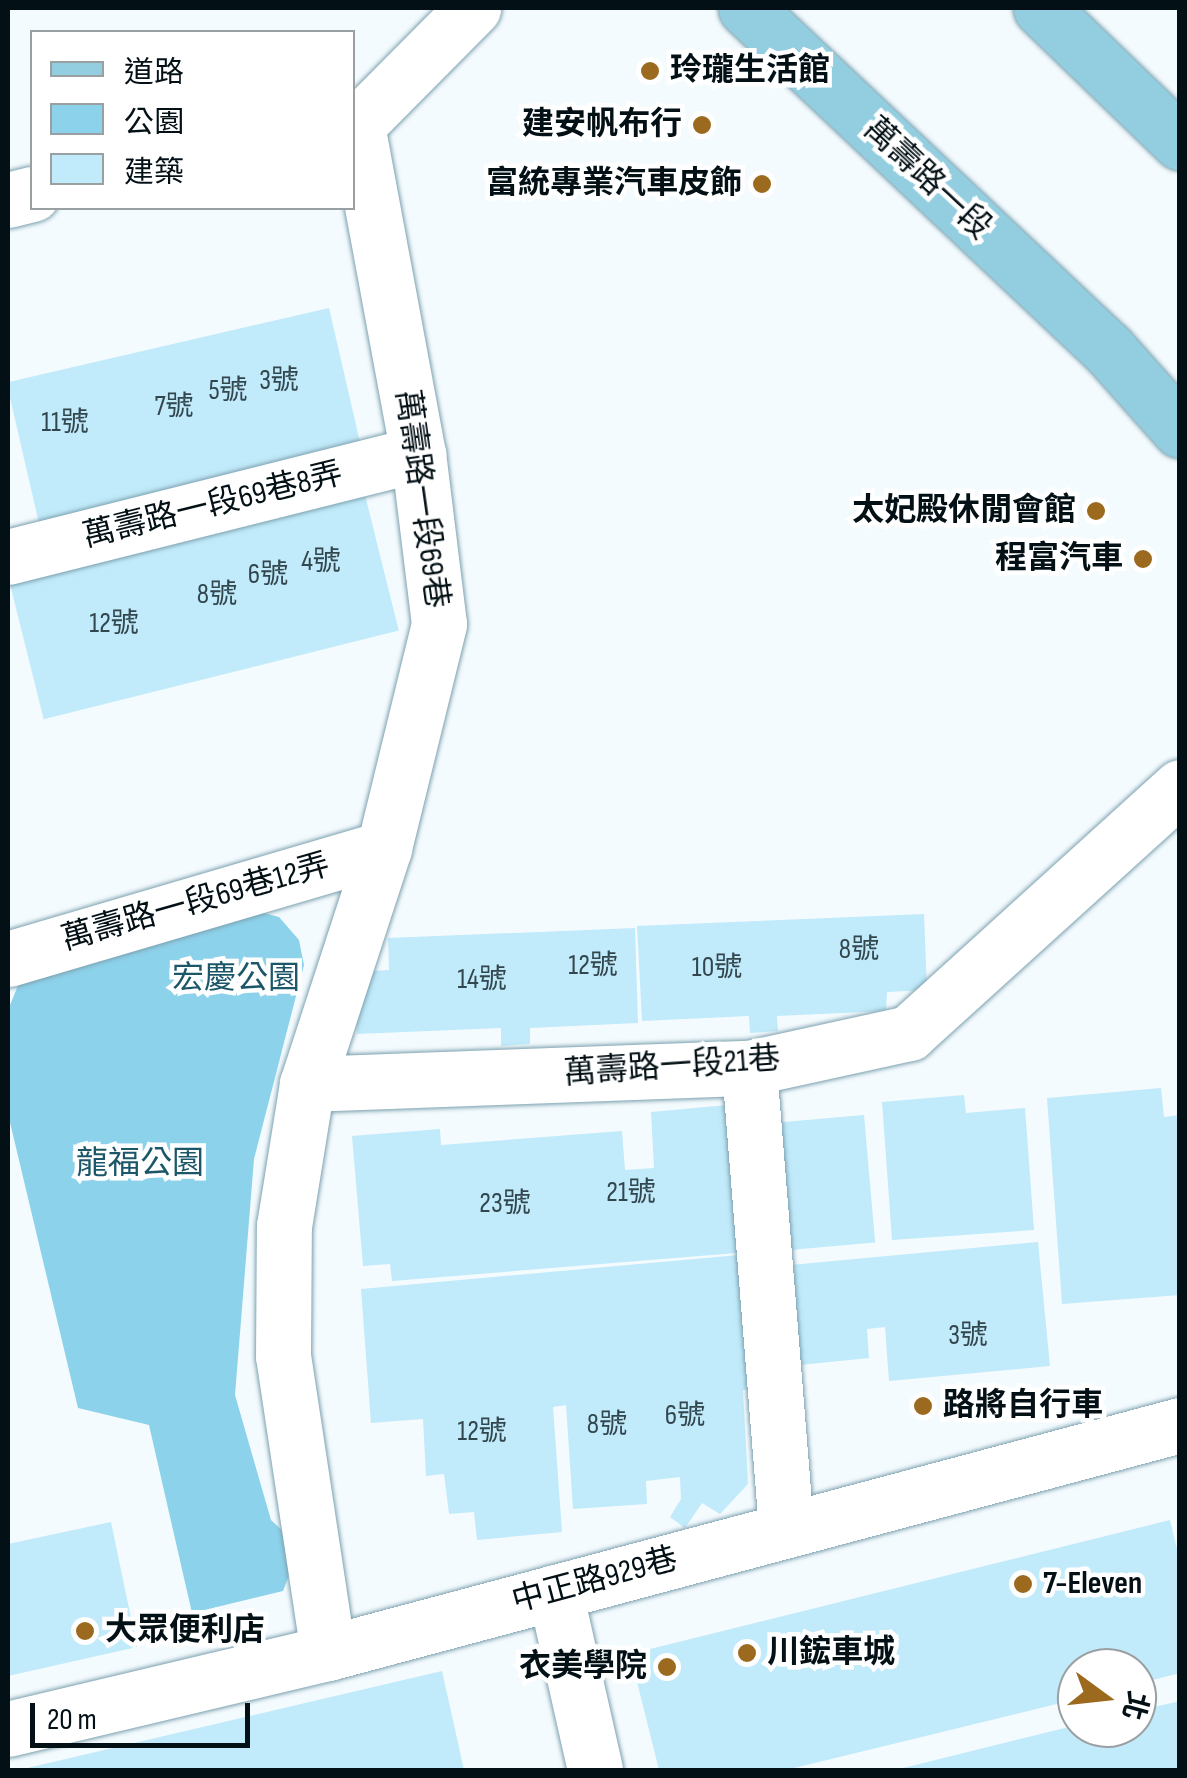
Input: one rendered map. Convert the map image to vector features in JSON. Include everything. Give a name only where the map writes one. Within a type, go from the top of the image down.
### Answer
[{"type":"main road","name":"萬壽路一段","points":[[746,8],[1109,350],[1180,430]]},
{"type":"main road","points":[[1042,8],[1180,142]]},
{"type":"lane","name":"萬壽路一段69巷","points":[[328,1654],[283,1356],[284,1226],[307,1084],[384,848],[439,624],[418,454],[355,125],[472,8]]},
{"type":"lane","name":"萬壽路一段69巷8弄","points":[[8,558],[418,454]]},
{"type":"lane","name":"萬壽路一段21巷","points":[[307,1084],[749,1068],[909,1034],[1180,787]]},
{"type":"lane","name":"萬壽路一段69巷12弄","points":[[8,959],[384,848]]},
{"type":"lane","points":[[749,1068],[786,1530]]},
{"type":"lane","name":"中正路929巷","points":[[8,1730],[328,1654],[1180,1425]]},
{"type":"lane","points":[[555,1592],[596,1770]]},
{"type":"green space","name":"龍福公園","points":[[252,910],[279,917],[299,940],[304,965],[254,1159],[235,1395],[271,1520],[300,1547],[283,1591],[192,1613],[149,1425],[78,1408],[8,1114],[8,1010],[26,966]]},
{"type":"building","points":[[329,308],[362,452],[40,527],[8,382]]},
{"type":"building","points":[[363,487],[399,631],[44,719],[8,576]]},
{"type":"building","points":[[924,914],[927,990],[887,992],[886,1011],[777,1016],[778,1031],[750,1033],[749,1016],[642,1021],[637,926]]},
{"type":"building","points":[[635,928],[638,1023],[530,1028],[530,1044],[501,1046],[501,1028],[357,1034],[355,972],[389,970],[388,938]]},
{"type":"building","points":[[1161,1088],[1164,1117],[1180,1115],[1180,1295],[1062,1304],[1047,1098]]},
{"type":"building","points":[[964,1095],[966,1113],[1025,1108],[1034,1230],[892,1240],[882,1102]]},
{"type":"building","points":[[738,1104],[749,1252],[392,1281],[390,1264],[363,1266],[352,1136],[440,1129],[441,1145],[622,1131],[625,1170],[654,1168],[651,1112]]},
{"type":"building","points":[[864,1115],[875,1243],[786,1250],[775,1123]]},
{"type":"building","points":[[1038,1242],[1050,1366],[889,1381],[885,1327],[867,1329],[869,1358],[790,1366],[780,1266]]},
{"type":"building","points":[[750,1254],[761,1389],[743,1390],[748,1484],[720,1514],[702,1503],[685,1528],[670,1517],[681,1499],[680,1477],[646,1481],[647,1504],[573,1509],[566,1405],[553,1407],[562,1532],[477,1540],[474,1512],[449,1514],[444,1474],[426,1476],[423,1419],[371,1423],[361,1289]]},
{"type":"building","points":[[1170,1520],[1180,1561],[1180,1673],[1157,1679],[1157,1648],[1057,1648],[1057,1704],[786,1770],[659,1770],[630,1654]]},
{"type":"building","points":[[111,1522],[137,1647],[8,1676],[8,1544]]},
{"type":"building","points":[[442,1671],[464,1770],[23,1770],[23,1769]]},
{"type":"building","points":[[1180,1701],[1180,1770],[895,1770],[1057,1730],[1057,1748],[1157,1748],[1157,1706]]},
{"type":"place","name":"玲瓏生活館","points":[[650,71]]},
{"type":"place","name":"建安帆布行","points":[[702,125]]},
{"type":"place","name":"富統專業汽車皮飾","points":[[762,184]]},
{"type":"place","name":"太妃殿休閒會館","points":[[1096,511]]},
{"type":"place","name":"程富汽車","points":[[1143,559]]},
{"type":"place","name":"路將自行車","points":[[923,1406]]},
{"type":"place","name":"7-Eleven","points":[[1023,1584]]},
{"type":"place","name":"大眾便利店","points":[[85,1631]]},
{"type":"place","name":"川鋐車城","points":[[747,1653]]},
{"type":"place","name":"衣美學院","points":[[667,1667]]},
{"type":"park label","name":"宏慶公園","points":[[236,979]]}]
